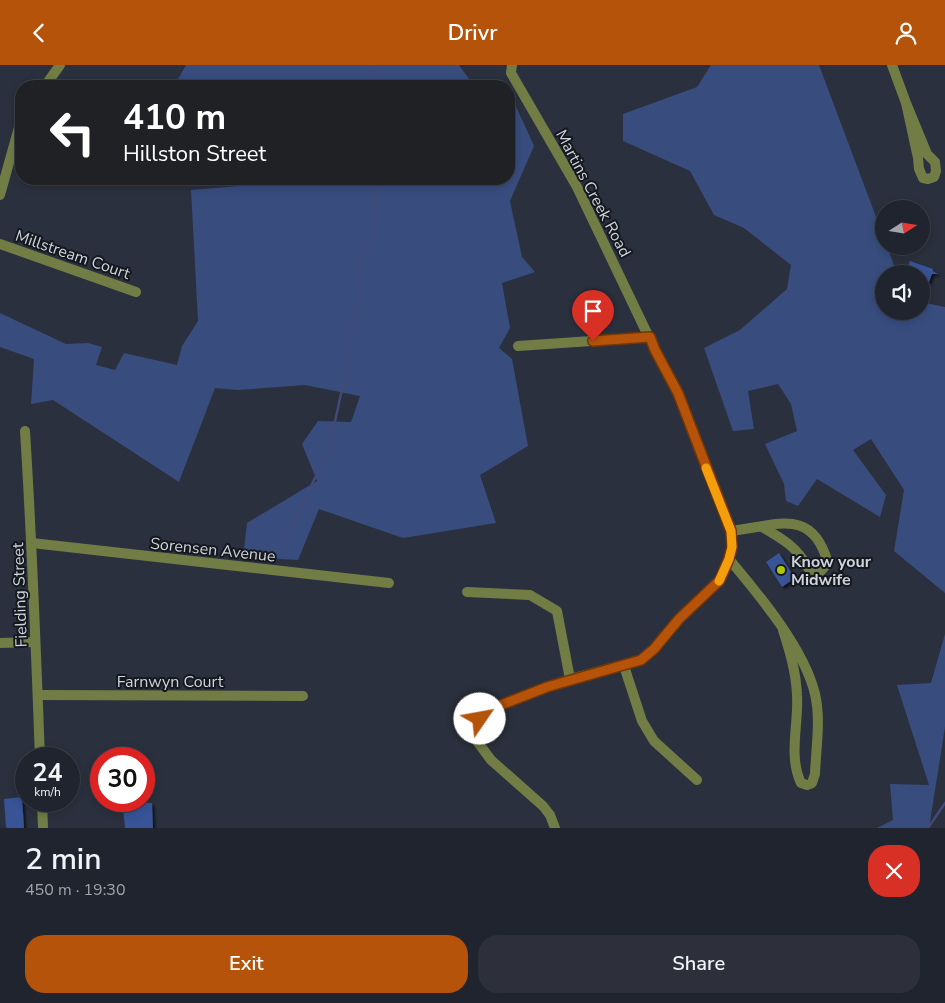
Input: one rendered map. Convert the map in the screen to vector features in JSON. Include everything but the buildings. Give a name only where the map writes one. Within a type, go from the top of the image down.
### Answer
[{"type":"street","points":[[49,80],[60,65]]},
{"type":"street","name":"Martins Creek Road","points":[[512,65],[511,73],[577,187],[655,350],[678,393],[731,531]]},
{"type":"street","points":[[892,65],[927,154],[935,162],[936,171],[934,177],[928,179],[923,178],[919,169],[906,103]]},
{"type":"street","points":[[0,195],[15,141]]},
{"type":"street","name":"Millstream Court","points":[[0,244],[136,291]]},
{"type":"street","points":[[518,346],[650,337]]},
{"type":"street","name":"Fielding Street","points":[[25,431],[32,543],[40,747]]},
{"type":"street","points":[[555,828],[550,815],[543,806],[491,760],[474,737],[475,727],[480,719],[501,705],[570,679],[641,660],[654,649],[679,619],[720,580],[732,547],[731,531],[782,523],[793,523],[812,531],[824,548],[828,563],[820,572],[809,569],[803,558],[788,541],[762,527]]},
{"type":"street","name":"Sorensen Avenue","points":[[32,543],[389,583]]},
{"type":"street","points":[[729,559],[754,589],[783,630],[793,645],[806,669],[815,694],[817,713],[815,774],[812,783],[806,785],[801,783],[796,767],[797,696],[794,663],[783,630]]},
{"type":"street","points":[[467,592],[530,595],[557,611],[570,679]]},
{"type":"street","points":[[0,643],[35,642]]},
{"type":"street","points":[[624,665],[642,721],[654,741],[698,780]]},
{"type":"street","name":"Farnwyn Court","points":[[38,695],[303,696]]},
{"type":"street","points":[[42,812],[43,828]]},
{"type":"shaded area","points":[[186,65],[459,65],[470,80],[177,80]]},
{"type":"shaded area","points":[[711,65],[819,65],[875,214],[875,255],[890,255],[894,265],[875,265],[875,320],[930,320],[930,304],[945,307],[945,593],[894,551],[904,490],[871,439],[853,450],[886,495],[880,517],[817,479],[798,506],[786,501],[784,484],[765,444],[797,431],[791,404],[778,384],[748,391],[754,429],[733,431],[704,348],[740,330],[787,289],[791,265],[744,228],[714,215],[690,171],[623,141],[623,114],[697,87]]},
{"type":"shaded area","points":[[515,104],[534,146],[510,201],[522,257],[535,272],[502,283],[510,328],[499,348],[512,359],[528,446],[480,475],[496,523],[403,538],[319,509],[298,560],[243,557],[247,523],[317,481],[302,444],[318,421],[351,422],[360,396],[305,385],[238,390],[215,388],[179,482],[53,400],[31,404],[34,359],[0,347],[0,313],[66,344],[88,343],[102,347],[96,365],[115,370],[124,353],[177,365],[182,346],[198,321],[191,190],[239,186],[515,185]]},
{"type":"shaded area","points":[[945,634],[945,727],[929,828],[877,828],[893,820],[890,784],[929,785],[897,685],[931,683]]},
{"type":"waterway","points":[[376,65],[379,80]]},
{"type":"waterway","points":[[280,550],[329,449],[349,357],[349,334],[361,299],[359,263],[372,237],[378,185]]},
{"type":"waterway","points":[[928,828],[945,803]]},
{"type":"slow traffic","points":[[706,468],[731,531],[732,547],[719,581]]},
{"type":"place","name":"Know your Midwife","points":[[781,570]]},
{"type":"route","points":[[480,719],[501,705],[547,687],[641,660],[654,649],[679,619],[720,580],[729,559],[732,547],[731,531],[678,393],[650,337],[593,341]]}]
